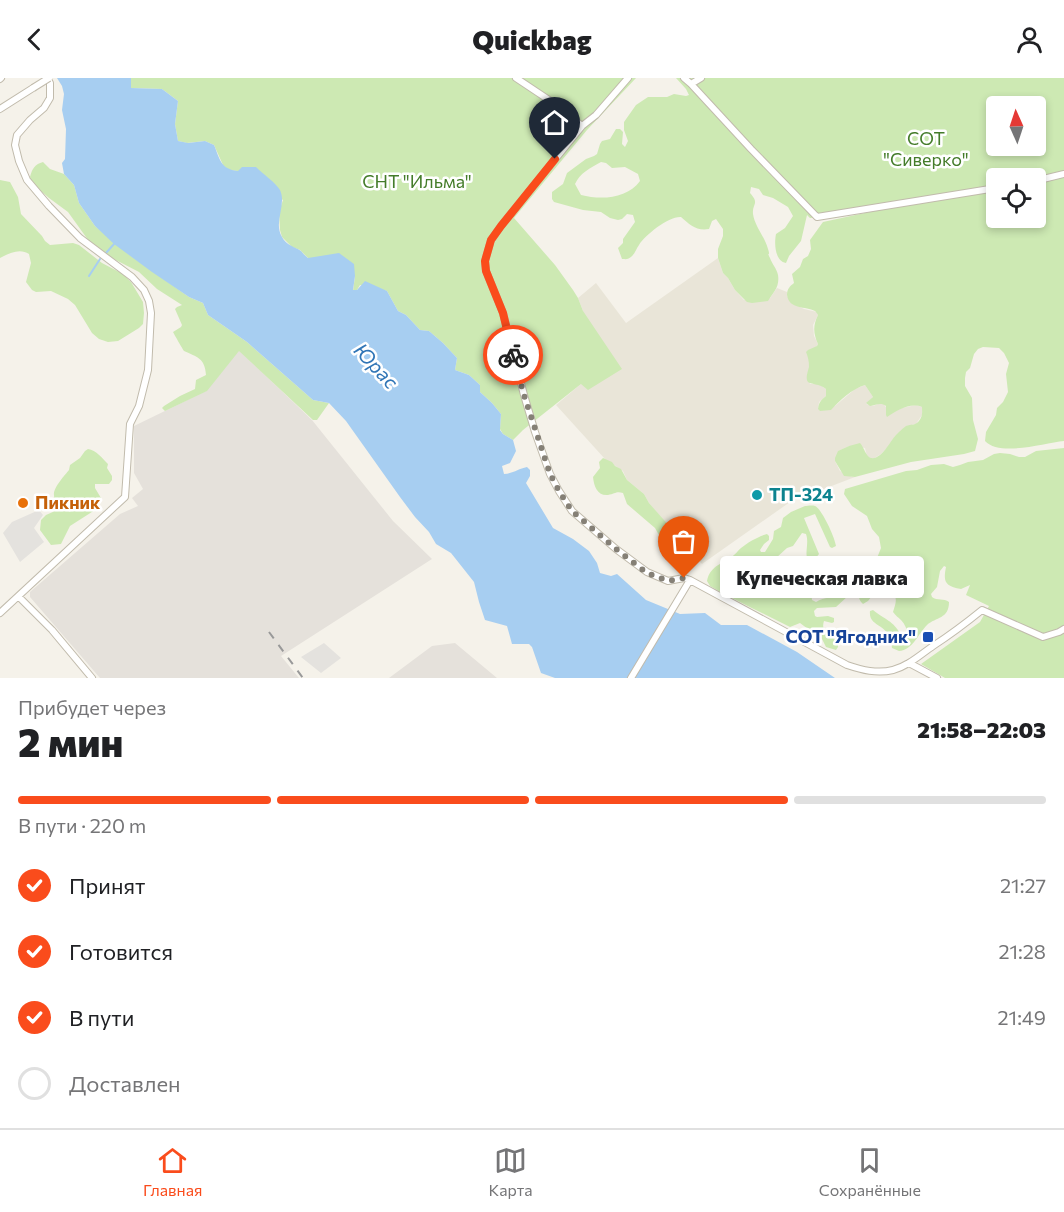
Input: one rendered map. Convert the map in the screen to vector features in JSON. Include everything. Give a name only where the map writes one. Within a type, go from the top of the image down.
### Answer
[{"type":"street","points":[[0,109],[48,78],[50,98],[44,108],[17,135],[15,145],[27,180],[80,238],[144,290],[151,312],[148,370],[139,405],[130,424],[125,497],[0,613]]},
{"type":"street","points":[[516,78],[558,106],[582,126]]},
{"type":"street","points":[[628,78],[596,115],[582,126],[501,226],[491,240],[485,261],[486,271],[503,313],[535,432],[550,474],[572,511],[647,573],[668,581],[684,578],[690,580],[847,665],[863,670],[878,672],[909,663],[982,610],[1043,637],[1064,629]]},
{"type":"street","points":[[684,78],[817,217],[986,190]]},
{"type":"street","points":[[691,84],[700,78]]},
{"type":"street","points":[[1046,178],[1064,174]]},
{"type":"street","points":[[631,678],[690,580]]},
{"type":"street","points":[[19,597],[52,630],[92,678]]},
{"type":"street","points":[[909,663],[937,678]]},
{"type":"shaded area","points":[[718,258],[723,273],[744,300],[770,298],[777,288],[787,292],[792,303],[817,312],[818,315],[813,325],[814,336],[818,344],[809,360],[807,376],[810,384],[819,384],[826,389],[826,396],[819,402],[818,409],[835,406],[855,389],[865,385],[873,397],[866,404],[873,406],[884,404],[887,409],[886,415],[916,405],[922,407],[922,415],[916,424],[906,427],[895,436],[881,454],[873,459],[867,456],[865,448],[849,446],[839,451],[835,461],[840,471],[855,477],[790,502],[702,564],[672,531],[644,494],[627,480],[623,471],[605,459],[556,405],[581,384],[583,311],[578,298],[596,283],[626,323]]},
{"type":"shaded area","points":[[239,350],[312,420],[393,521],[432,559],[281,656],[299,678],[100,678],[30,597],[30,592],[120,514],[138,506],[132,498],[143,489],[134,473],[134,426],[206,391]]},
{"type":"shaded area","points":[[39,510],[43,515],[34,528],[44,542],[20,562],[3,533],[12,522]]},
{"type":"shaded area","points":[[324,643],[341,658],[321,673],[301,657]]},
{"type":"shaded area","points":[[455,643],[497,678],[389,678],[432,646]]},
{"type":"green space","name":"СНТ \"Ильма\"","points":[[131,78],[636,78],[587,130],[514,218],[555,265],[573,290],[583,311],[622,369],[588,390],[581,384],[513,440],[503,434],[500,429],[501,414],[480,392],[480,385],[469,375],[455,370],[457,358],[443,343],[429,331],[420,330],[406,315],[398,311],[387,291],[360,285],[357,290],[353,291],[355,276],[308,258],[300,250],[292,247],[282,237],[280,230],[279,212],[283,200],[238,171],[228,170],[223,165],[214,145],[205,141],[187,143],[178,141],[175,124],[178,101],[162,89],[131,88]]},
{"type":"green space","name":"СОТ \"Сиверко\"","points":[[676,78],[1064,78],[1064,441],[1011,449],[992,446],[985,441],[986,432],[996,415],[997,408],[1008,392],[1006,374],[1009,363],[999,348],[983,347],[974,354],[965,378],[965,386],[972,398],[973,420],[978,439],[975,451],[911,462],[855,477],[844,476],[835,461],[838,451],[860,443],[869,457],[875,458],[885,450],[903,428],[919,421],[922,416],[922,407],[909,406],[887,417],[886,406],[880,404],[870,406],[866,403],[873,397],[865,385],[846,395],[831,410],[820,411],[819,405],[826,396],[826,389],[808,382],[809,365],[806,352],[818,344],[814,329],[818,315],[811,309],[798,307],[791,303],[787,293],[794,283],[792,274],[808,256],[811,249],[810,240],[823,222],[874,211],[810,218],[807,215],[801,241],[786,263],[777,256],[776,234],[785,228],[793,216],[788,207],[763,195],[759,189],[751,187],[750,193],[755,202],[754,219],[778,275],[776,290],[768,301],[752,303],[747,302],[735,290],[723,273],[718,258],[718,249],[723,229],[716,219],[712,221],[709,229],[694,227],[681,217],[670,220],[646,236],[631,257],[622,259],[618,248],[635,222],[633,215],[627,214],[618,220],[601,212],[583,210],[554,202],[552,199],[552,192],[563,184],[567,173],[597,154],[602,141],[610,139],[616,129],[623,132],[622,144],[625,147],[628,141],[624,122],[636,105],[648,97],[689,95]],"holes":[[[601,162],[612,168],[625,167],[638,174],[640,181],[635,187],[613,197],[581,195],[575,184],[577,180]]]},
{"type":"green space","points":[[43,162],[50,169],[64,174],[74,185],[79,203],[95,226],[131,256],[189,297],[203,303],[208,315],[247,342],[313,400],[329,403],[317,420],[313,420],[239,351],[207,391],[165,411],[162,408],[164,406],[195,389],[196,380],[206,375],[202,362],[184,351],[173,332],[182,325],[175,309],[182,305],[157,289],[139,272],[91,244],[68,212],[32,183],[30,177],[33,169]]},
{"type":"green space","points":[[0,180],[10,182],[18,197],[21,214],[50,245],[73,243],[79,245],[102,263],[123,274],[131,282],[143,302],[143,324],[139,328],[118,341],[108,342],[99,339],[92,333],[75,305],[68,299],[51,291],[32,290],[26,282],[31,263],[29,254],[18,251],[0,258]]},
{"type":"green space","points":[[1064,448],[1064,678],[945,678],[921,664],[980,622],[989,606],[966,595],[970,585],[961,589],[948,585],[945,580],[946,567],[944,566],[940,571],[937,587],[931,594],[934,598],[949,602],[947,612],[927,625],[908,648],[899,651],[892,648],[888,634],[872,621],[870,611],[873,610],[892,623],[901,635],[907,636],[905,625],[893,612],[896,598],[892,594],[883,592],[872,596],[863,604],[859,591],[872,587],[884,587],[889,574],[901,570],[878,566],[877,558],[881,548],[879,537],[872,529],[867,516],[852,506],[844,494],[845,489],[931,465],[944,464],[953,467],[983,460],[994,454],[1025,457],[1036,451]]},
{"type":"green space","points":[[88,449],[97,453],[108,464],[107,468],[112,480],[109,484],[95,484],[101,498],[95,510],[70,526],[61,544],[51,545],[40,530],[41,520],[55,511],[55,489],[69,470],[70,465]]},
{"type":"green space","points":[[603,458],[621,469],[627,480],[644,494],[678,536],[683,545],[681,555],[677,556],[664,544],[655,528],[627,504],[623,493],[604,495],[597,490],[593,477],[600,468],[599,462]]},
{"type":"green space","points":[[805,506],[818,508],[831,531],[836,546],[830,547],[815,514],[804,518],[819,554],[815,559],[815,565],[811,566],[808,562],[807,538],[806,534],[802,533],[793,546],[768,561],[770,568],[767,581],[754,584],[748,591],[784,586],[786,572],[794,567],[808,570],[803,580],[811,591],[812,600],[816,602],[840,592],[849,594],[836,607],[817,608],[814,611],[817,617],[834,618],[834,622],[824,621],[823,625],[825,631],[838,642],[836,650],[826,647],[814,630],[800,623],[790,627],[717,590],[707,581],[714,568],[747,544],[767,534],[769,540],[760,550],[765,552],[773,539],[774,531],[781,527],[783,518]]},
{"type":"water","name":"Юрас","points":[[57,78],[131,78],[131,88],[162,89],[178,101],[175,124],[178,141],[188,143],[205,141],[214,145],[224,166],[238,171],[242,167],[256,167],[272,181],[282,196],[279,225],[284,240],[308,258],[339,253],[354,264],[353,290],[357,290],[365,281],[387,291],[398,311],[406,315],[420,330],[429,331],[443,343],[457,358],[455,370],[469,375],[480,385],[480,392],[501,414],[500,430],[513,440],[516,451],[510,463],[502,466],[504,474],[527,467],[530,470],[526,483],[553,528],[589,551],[600,573],[611,576],[617,574],[646,600],[680,614],[705,613],[721,625],[747,625],[797,652],[835,678],[555,678],[541,673],[529,644],[512,644],[507,626],[485,620],[474,582],[451,553],[436,544],[346,421],[329,403],[313,400],[247,342],[208,315],[203,303],[189,297],[152,272],[114,244],[95,226],[79,203],[74,185],[64,174],[62,163],[65,159],[66,129],[62,110],[64,94]]},
{"type":"waterway","points":[[106,253],[114,244]]},
{"type":"waterway","points":[[89,276],[100,259]]},
{"type":"railway","points":[[269,632],[303,678]]},
{"type":"way so far","points":[[513,355],[535,432],[550,474],[572,511],[647,573],[668,581],[684,578]]},
{"type":"place","name":"ТП-324","points":[[757,495]]},
{"type":"place","name":"Пикник","points":[[23,503]]},
{"type":"place","name":"Купеческая лавка","points":[[684,578]]},
{"type":"place","name":"СОТ \"Ягодник\"","points":[[928,637]]},
{"type":"route","points":[[513,355],[503,313],[486,271],[485,261],[491,240],[555,159]]}]
